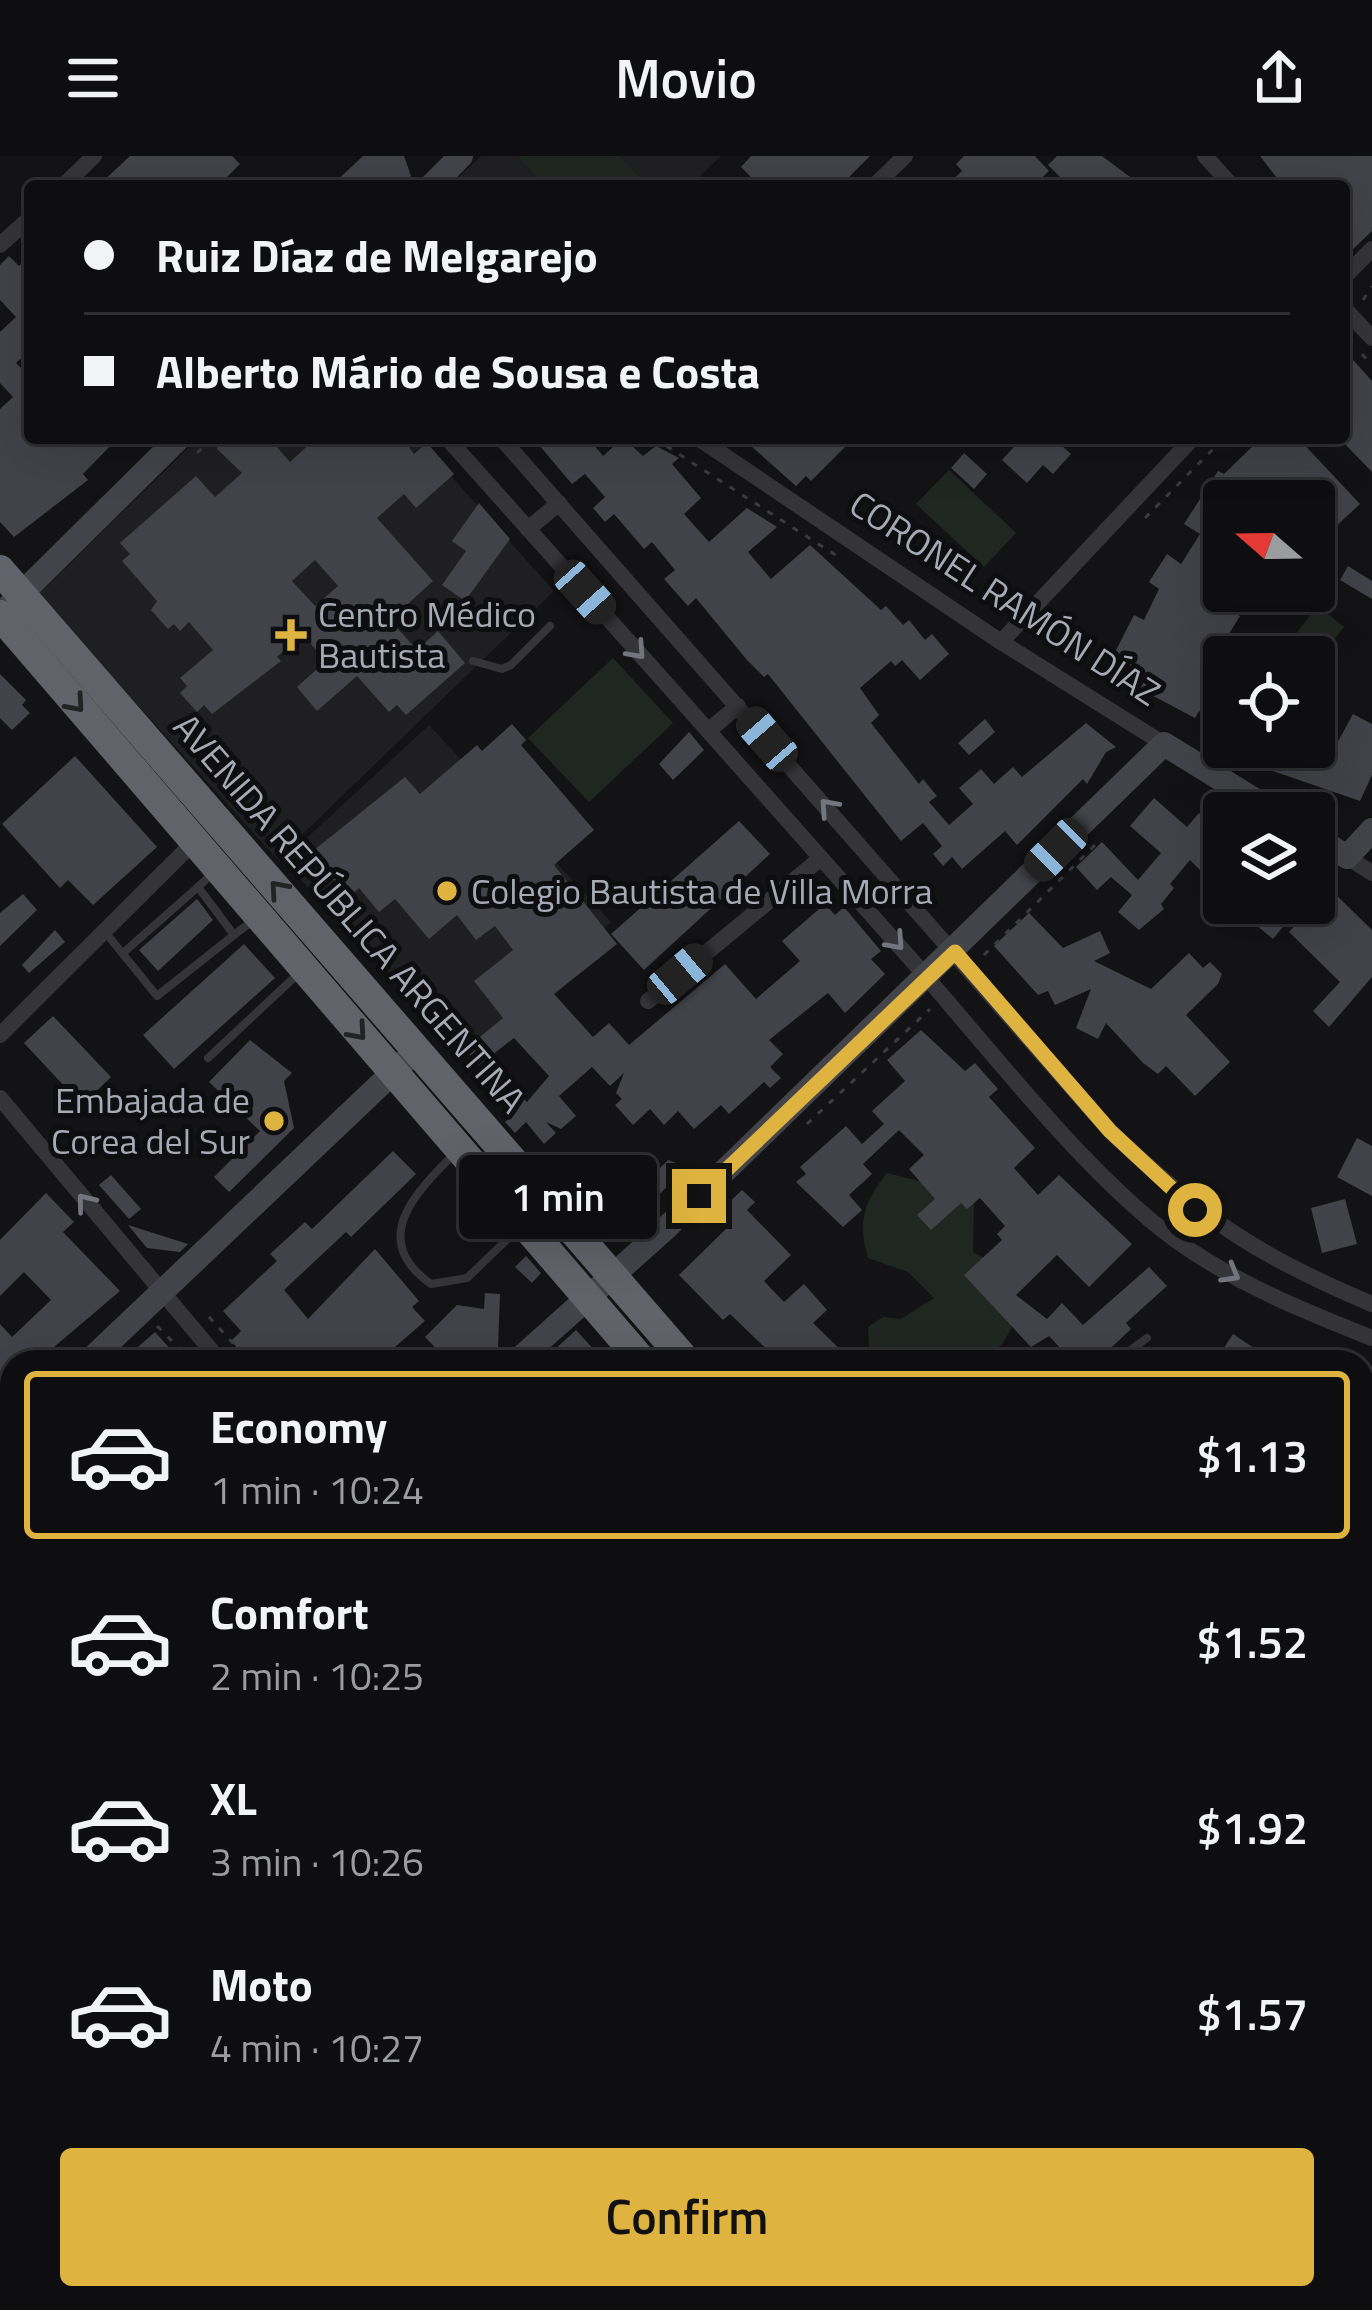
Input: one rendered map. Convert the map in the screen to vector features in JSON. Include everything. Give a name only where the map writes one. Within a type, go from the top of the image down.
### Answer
[{"type":"highway","name":"AVENIDA REPÚBLICA ARGENTINA","points":[[0,570],[11,604],[194,842],[208,878],[246,926],[304,969],[445,1100],[467,1108],[676,1350]]},
{"type":"highway","name":"AVENIDA REPÚBLICA ARGENTINA","points":[[11,604],[218,820],[403,1057],[459,1149],[632,1350]]},
{"type":"street","points":[[69,180],[94,156]]},
{"type":"street","points":[[880,180],[905,156]]},
{"type":"street","points":[[1205,156],[1227,180]]},
{"type":"street","points":[[0,245],[24,223]]},
{"type":"street","points":[[1350,272],[1372,249]]},
{"type":"street","points":[[1350,314],[1372,338]]},
{"type":"street","points":[[11,604],[173,444]]},
{"type":"street","points":[[453,444],[927,978],[1132,1200],[1174,1239],[1215,1265],[1280,1301],[1372,1338]]},
{"type":"street","points":[[506,444],[1110,1131],[1158,1177],[1240,1241],[1288,1269],[1372,1304]]},
{"type":"street","name":"CORONEL RAMÓN DÍAZ","points":[[707,444],[1001,642],[1242,792]]},
{"type":"street","points":[[1001,642],[1187,444]]},
{"type":"street","points":[[528,529],[559,503]]},
{"type":"street","points":[[708,731],[739,706]]},
{"type":"street","points":[[529,1350],[955,952],[1164,744]]},
{"type":"street","points":[[0,1036],[218,820]]},
{"type":"street","points":[[1347,857],[1372,830]]},
{"type":"street","points":[[1335,849],[1372,873]]},
{"type":"street","points":[[648,1001],[821,858]]},
{"type":"street","points":[[100,1350],[403,1057]]},
{"type":"street","points":[[0,1098],[210,1350]]},
{"type":"street","points":[[1132,1200],[1158,1177]]},
{"type":"lane","points":[[473,661],[489,667],[511,665],[550,626]]},
{"type":"lane","points":[[122,954],[208,878]]},
{"type":"lane","points":[[105,932],[157,996],[246,926]]},
{"type":"lane","points":[[208,1058],[304,969]]},
{"type":"lane","points":[[459,1149],[425,1183],[404,1215],[400,1243],[406,1262],[428,1282],[455,1282],[524,1223]]},
{"type":"lane","points":[[1130,1350],[1147,1338]]},
{"type":"path","points":[[1363,296],[1372,286]]},
{"type":"path","points":[[984,963],[1114,825]]},
{"type":"path","points":[[207,1314],[239,1350]]},
{"type":"path","points":[[154,1326],[163,1326],[184,1350]]},
{"type":"path","points":[[566,1350],[586,1330]]},
{"type":"shaded area","points":[[481,156],[721,156],[696,180],[455,180]]},
{"type":"shaded area","points":[[518,156],[619,156],[641,180],[540,180]]},
{"type":"shaded area","name":"Centro Médico Bautista","points":[[192,444],[422,444],[554,591],[277,859],[38,595]]},
{"type":"shaded area","points":[[949,470],[1016,533],[984,567],[916,504]]},
{"type":"shaded area","points":[[1313,612],[1325,612],[1344,627],[1335,638],[1294,636]]},
{"type":"shaded area","points":[[613,658],[673,723],[589,802],[528,738]]},
{"type":"shaded area","name":"Colegio Bautista de Villa Morra","points":[[429,725],[611,922],[465,1057],[283,860]]},
{"type":"shaded area","points":[[887,1173],[974,1195],[973,1252],[985,1259],[1019,1315],[995,1350],[871,1350],[868,1327],[883,1317],[901,1319],[934,1298],[908,1272],[868,1258],[863,1234],[873,1193]]},
{"type":"building","points":[[130,156],[232,156],[240,164],[224,180],[104,180]]},
{"type":"building","points":[[363,156],[404,156],[411,176],[407,180],[337,180]]},
{"type":"building","points":[[751,156],[870,156],[846,180],[748,180],[751,177],[741,167]]},
{"type":"building","points":[[964,156],[1035,156],[1049,171],[1039,180],[952,180],[962,171],[956,164]]},
{"type":"building","points":[[1057,156],[1102,156],[1134,180],[1063,180],[1048,165]]},
{"type":"building","points":[[1260,156],[1372,156],[1372,231],[1350,252],[1350,180],[1278,180]]},
{"type":"building","points":[[9,256],[19,266],[24,261],[24,356],[16,363],[24,371],[24,444],[112,444],[83,474],[88,480],[14,537],[0,522],[0,409],[13,397],[0,383],[0,332],[16,317],[0,300],[0,265]]},
{"type":"building","points":[[1350,357],[1372,381],[1372,472],[1345,444],[1350,444]]},
{"type":"building","points":[[218,444],[274,444],[290,462],[310,444],[406,444],[414,454],[428,444],[454,474],[416,508],[404,494],[377,518],[433,581],[390,620],[417,650],[438,631],[465,663],[406,715],[397,705],[389,712],[357,676],[317,711],[297,687],[326,661],[302,634],[277,657],[281,661],[212,714],[204,705],[197,712],[180,693],[187,686],[180,678],[213,650],[189,622],[180,631],[174,624],[168,629],[151,610],[157,601],[122,561],[130,554],[120,543],[196,476],[215,497],[242,473],[217,449]],"holes":[[[315,560],[338,586],[315,606],[292,581]]]},
{"type":"building","points":[[538,444],[593,444],[603,456],[616,444],[630,444],[643,456],[656,446],[679,458],[672,464],[701,498],[684,514],[709,542],[747,508],[777,527],[748,552],[771,579],[810,545],[881,610],[886,606],[903,625],[909,620],[925,640],[932,634],[949,654],[920,680],[902,660],[895,666],[891,661],[860,688],[879,715],[871,723],[919,784],[923,779],[937,796],[929,802],[949,825],[973,804],[959,788],[981,769],[994,784],[1013,767],[1022,777],[1086,723],[1116,747],[1106,752],[1087,784],[1083,779],[1017,845],[1005,831],[962,869],[952,857],[943,866],[933,854],[942,846],[923,823],[901,841],[768,674],[764,677],[747,660],[696,598],[688,606],[664,579],[675,570],[652,542],[644,549],[614,514],[605,522],[593,508],[605,497],[585,474],[572,484]]},
{"type":"building","points":[[749,444],[848,444],[811,481],[806,476],[796,486]]},
{"type":"building","points":[[1017,444],[1062,444],[1071,454],[1053,474],[1043,465],[1027,483],[1002,460]]},
{"type":"building","points":[[1253,444],[1304,444],[1360,504],[1335,527],[1335,480],[1212,480],[1218,471],[1224,474]]},
{"type":"building","points":[[964,453],[987,474],[974,489],[951,468]]},
{"type":"building","points":[[1203,494],[1203,612],[1240,616],[1228,636],[1203,636],[1203,713],[1199,711],[1195,718],[1140,689],[1146,678],[1111,660],[1134,615],[1144,620],[1159,589],[1149,582],[1167,554],[1181,564],[1200,534],[1184,524]]},
{"type":"building","points":[[479,503],[510,539],[465,601],[442,585],[466,551],[452,541]]},
{"type":"building","points":[[1348,566],[1372,581],[1372,599],[1340,580]]},
{"type":"building","points":[[0,674],[26,700],[22,705],[30,713],[12,730],[0,718]]},
{"type":"building","points":[[1353,714],[1372,724],[1372,775],[1360,801],[1264,768],[1335,768],[1335,747]]},
{"type":"building","points":[[985,719],[995,732],[969,755],[958,743]]},
{"type":"building","points":[[512,724],[526,740],[521,745],[594,830],[554,865],[617,944],[554,994],[593,1037],[609,1023],[629,1045],[725,964],[756,999],[800,961],[782,941],[825,904],[835,915],[844,907],[881,951],[871,959],[885,974],[845,1013],[828,993],[769,1040],[783,1054],[770,1067],[781,1078],[770,1088],[764,1082],[729,1114],[721,1105],[694,1129],[678,1111],[664,1125],[650,1109],[633,1125],[615,1105],[622,1099],[616,1093],[624,1073],[610,1086],[592,1067],[559,1096],[576,1116],[561,1129],[546,1122],[556,1133],[544,1144],[526,1122],[515,1133],[505,1122],[517,1111],[509,1102],[519,1094],[527,1102],[549,1076],[514,1038],[478,1066],[465,1049],[503,1018],[474,981],[513,950],[495,926],[476,940],[457,915],[429,939],[395,899],[379,912],[359,888],[350,896],[308,855],[405,777],[420,794],[477,745],[482,751]]},
{"type":"building","points":[[689,732],[704,750],[673,780],[659,764]]},
{"type":"building","points":[[75,756],[157,847],[93,905],[68,880],[60,888],[2,824]]},
{"type":"building","points":[[1154,798],[1187,827],[1199,813],[1203,816],[1203,873],[1190,860],[1170,884],[1174,888],[1161,904],[1164,909],[1139,930],[1118,912],[1132,895],[1111,877],[1097,890],[1076,867],[1102,842],[1138,880],[1161,853],[1130,826]]},
{"type":"building","points":[[739,821],[770,854],[644,970],[611,934]]},
{"type":"building","points":[[23,894],[37,910],[0,946],[0,913]]},
{"type":"building","points":[[1335,894],[1372,930],[1372,977],[1329,1027],[1313,1011],[1340,982],[1289,932],[1297,924],[1335,924]]},
{"type":"building","points":[[197,899],[213,920],[158,971],[139,950]]},
{"type":"building","points":[[1029,913],[1063,948],[1100,931],[1110,953],[1094,961],[1151,989],[1189,953],[1203,968],[1210,962],[1222,974],[1218,984],[1186,1015],[1230,1062],[1195,1096],[1166,1066],[1158,1074],[1143,1063],[1106,1023],[1098,1039],[1076,1028],[1091,989],[1055,1005],[1048,991],[1038,995],[994,946]]},
{"type":"building","points":[[1255,924],[1285,924],[1273,939]]},
{"type":"building","points":[[55,930],[65,942],[29,973],[22,965]]},
{"type":"building","points":[[244,944],[275,978],[174,1069],[143,1035]]},
{"type":"building","points":[[53,1016],[111,1077],[82,1105],[24,1043]]},
{"type":"building","points":[[921,1030],[965,1071],[975,1063],[998,1089],[989,1097],[1035,1148],[1014,1168],[1038,1195],[1059,1175],[1132,1244],[1089,1287],[1057,1255],[1016,1295],[1047,1319],[1062,1303],[1083,1325],[1149,1267],[1167,1286],[1126,1323],[1131,1329],[1109,1350],[1062,1350],[1049,1336],[1031,1347],[964,1275],[1002,1240],[997,1234],[1005,1226],[980,1198],[967,1209],[961,1203],[931,1230],[917,1215],[935,1199],[909,1169],[924,1155],[899,1130],[863,1164],[872,1174],[849,1195],[862,1210],[843,1227],[796,1182],[806,1174],[800,1167],[846,1126],[862,1144],[884,1124],[872,1111],[905,1081],[887,1060]]},
{"type":"building","name":"Embajada de Corea del Sur","points":[[250,1040],[292,1073],[284,1081],[294,1128],[229,1192],[214,1177],[260,1131],[209,1082]]},
{"type":"building","points":[[1357,1138],[1372,1146],[1372,1196],[1337,1177]]},
{"type":"building","points":[[393,1151],[416,1174],[351,1237],[346,1232],[284,1290],[308,1319],[375,1249],[419,1301],[412,1307],[425,1321],[392,1350],[239,1350],[231,1341],[241,1331],[223,1311],[277,1261],[270,1254],[305,1222],[312,1229]]},
{"type":"building","points":[[668,1160],[686,1167],[647,1207],[634,1194]]},
{"type":"building","points":[[584,1163],[616,1197],[601,1211],[570,1177]]},
{"type":"building","points":[[111,1175],[141,1209],[129,1219],[99,1185]]},
{"type":"building","points":[[742,1190],[755,1202],[747,1210],[791,1255],[764,1281],[784,1302],[804,1284],[827,1310],[813,1323],[841,1350],[768,1350],[730,1314],[723,1320],[679,1275],[729,1226],[717,1214]]},
{"type":"building","points":[[46,1193],[74,1222],[63,1232],[120,1291],[54,1347],[57,1350],[0,1350],[0,1324],[12,1337],[51,1300],[24,1272],[0,1296],[0,1240]]},
{"type":"building","points":[[1345,1199],[1357,1244],[1322,1253],[1311,1208]]},
{"type":"building","points":[[128,1225],[188,1244],[180,1252],[147,1248]]},
{"type":"building","points":[[526,1256],[541,1273],[532,1283],[515,1267]]},
{"type":"building","points":[[485,1293],[500,1294],[497,1350],[437,1350],[425,1337],[457,1305],[484,1309]]},
{"type":"building","points":[[576,1330],[594,1350],[554,1350]]},
{"type":"building","points":[[155,1332],[171,1350],[135,1350]]},
{"type":"building","points":[[1233,1334],[1257,1350],[1223,1350]]},
{"type":"place","name":"Centro Médico Bautista","points":[[291,635]]},
{"type":"place","name":"Colegio Bautista de Villa Morra","points":[[447,891]]},
{"type":"place","name":"Embajada de Corea del Sur","points":[[274,1121]]},
{"type":"route","points":[[699,1196],[955,952],[1110,1131],[1195,1210]]}]
